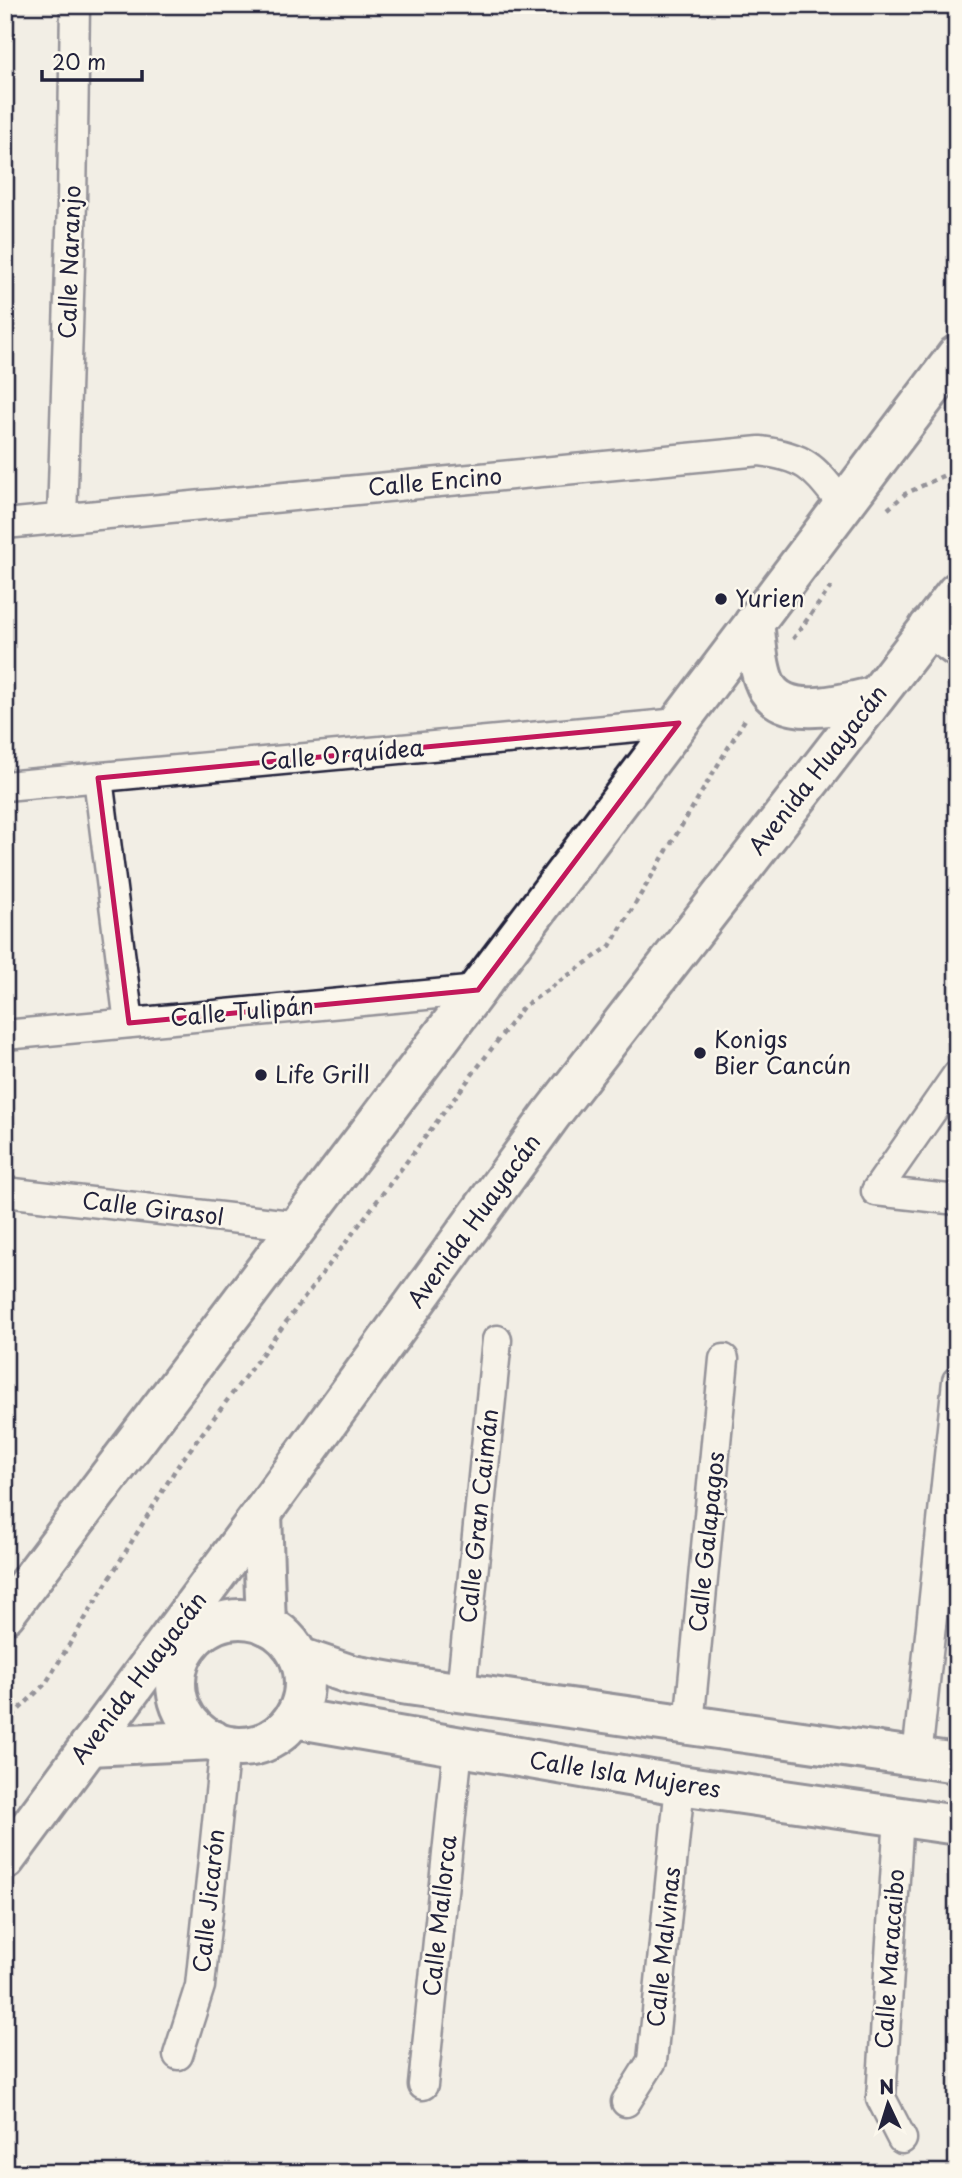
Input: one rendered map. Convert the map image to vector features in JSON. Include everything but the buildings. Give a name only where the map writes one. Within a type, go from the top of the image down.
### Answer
[{"type":"main road","points":[[5,1614],[957,355]]},
{"type":"main road","name":"Avenida Huayacán","points":[[5,1860],[262,1513],[551,1115],[876,696],[943,637],[957,592]]},
{"type":"main road","points":[[754,623],[765,685],[776,698],[799,707],[831,707],[876,696]]},
{"type":"main road","points":[[262,1513],[266,1625]]},
{"type":"main road","points":[[89,1746],[219,1743],[244,1746],[264,1742],[280,1732],[301,1704],[304,1672],[299,1657],[286,1637],[249,1619],[230,1619],[197,1635],[178,1665],[176,1688],[181,1709],[195,1727],[219,1743]]},
{"type":"main road","points":[[299,1657],[352,1675],[957,1763]]},
{"type":"main road","name":"Calle Isla Mujeres","points":[[293,1718],[680,1785],[957,1825]]},
{"type":"street","name":"Calle Naranjo","points":[[62,518],[75,5]]},
{"type":"street","name":"Calle Encino","points":[[5,524],[761,452],[787,455],[813,467],[844,506]]},
{"type":"street","name":"Calle Orquídea","points":[[5,786],[679,723]]},
{"type":"street","points":[[98,778],[129,1023]]},
{"type":"street","name":"Calle Tulipán","points":[[5,1035],[478,990]]},
{"type":"street","points":[[957,1075],[876,1191],[957,1200]]},
{"type":"street","name":"Calle Girasol","points":[[5,1192],[300,1226]]},
{"type":"street","name":"Calle Gran Caimán","points":[[461,1692],[497,1340]]},
{"type":"street","name":"Calle Galapagos","points":[[689,1725],[724,1359]]},
{"type":"street","points":[[917,1757],[957,1381]]},
{"type":"street","name":"Calle Jicarón","points":[[178,2055],[200,1986],[219,1743]]},
{"type":"street","name":"Calle Mallorca","points":[[423,2085],[458,1748]]},
{"type":"street","name":"Calle Malvinas","points":[[626,2102],[652,2061],[680,1785]]},
{"type":"street","name":"Calle Maracaibo","points":[[899,1816],[881,2098],[902,2139]]},
{"type":"path","points":[[885,512],[905,494],[957,469]]},
{"type":"path","points":[[5,1723],[46,1684],[177,1467],[523,1007],[610,946],[795,636],[836,580]]},
{"type":"highlighted area","points":[[679,723],[478,990],[129,1023],[98,778]]},
{"type":"place","name":"Yurien","points":[[721,599]]},
{"type":"place","name":"Konigs Bier Cancún","points":[[700,1053]]},
{"type":"place","name":"Life Grill","points":[[261,1075]]}]
